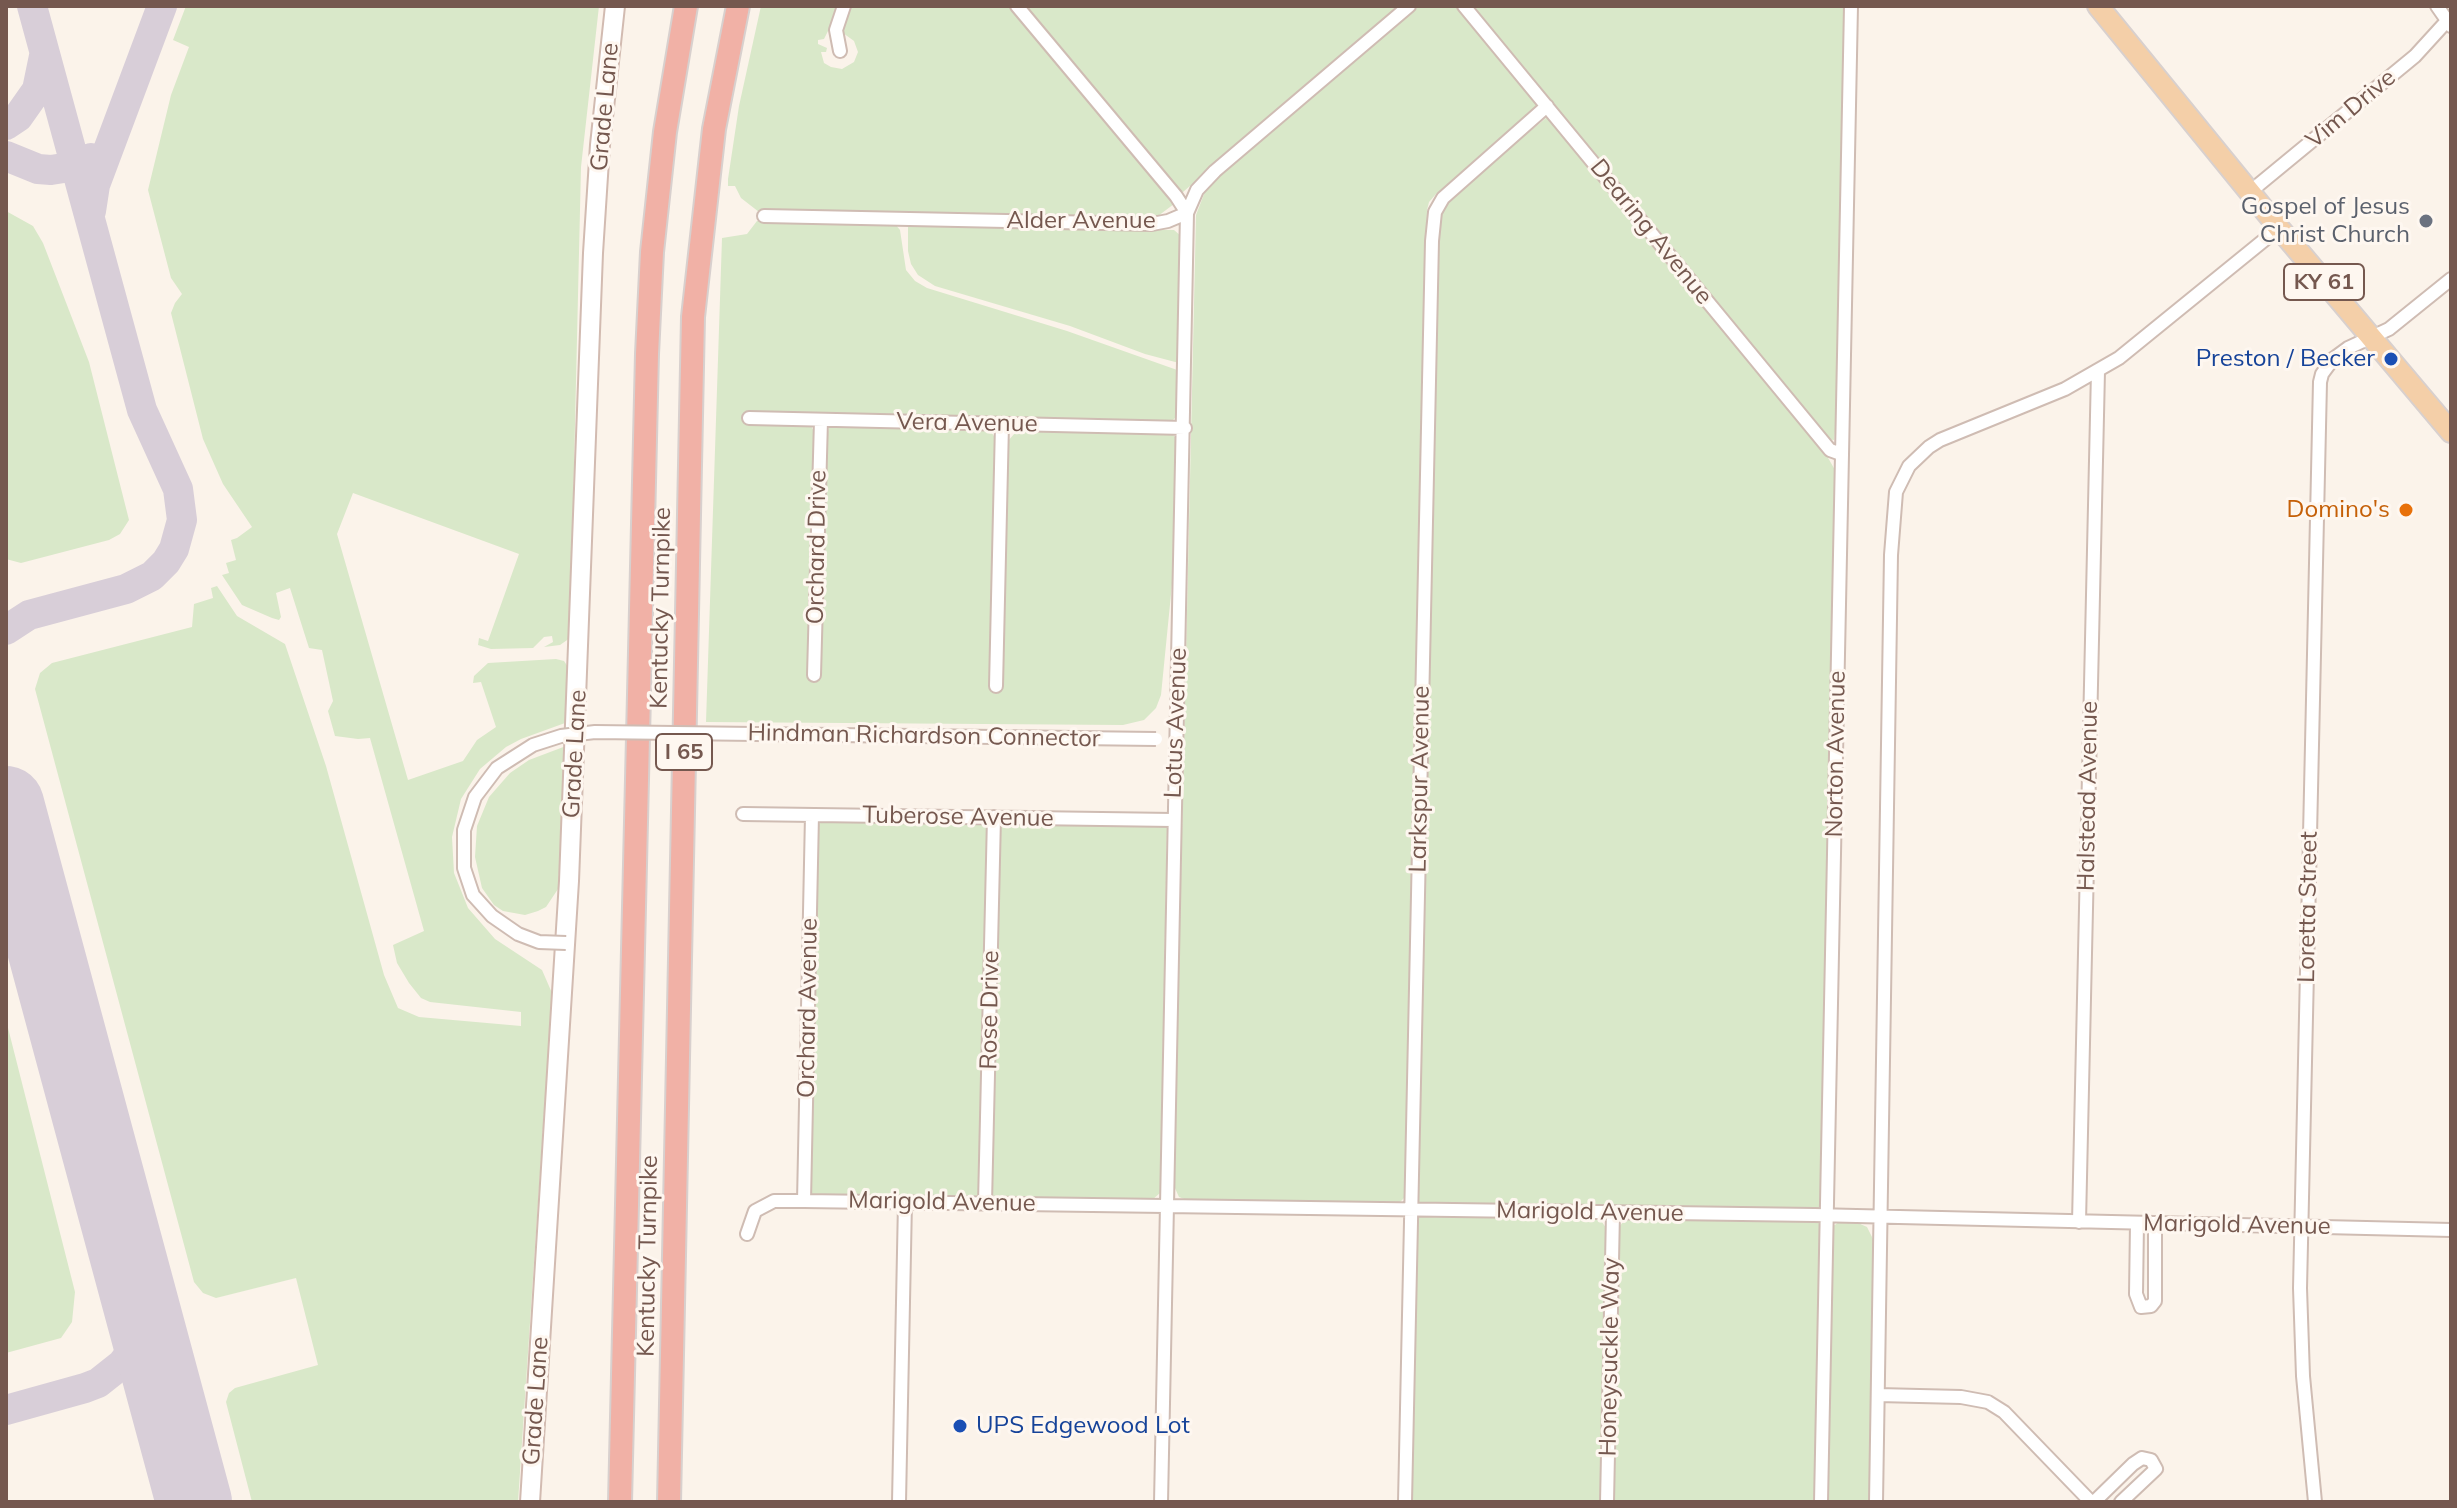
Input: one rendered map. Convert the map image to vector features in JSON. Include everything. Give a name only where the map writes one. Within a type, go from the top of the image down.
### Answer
[{"type":"highway","name":"I 65","points":[[620,1502],[647,354],[652,252],[665,132],[686,6]]},
{"type":"highway","name":"Kentucky Turnpike","points":[[669,1502],[693,317],[714,129],[738,6]]},
{"type":"main road","name":"Grade Lane","points":[[530,1502],[566,943],[593,253],[600,145],[615,6]]},
{"type":"main road","name":"KY 61","points":[[2098,6],[2279,228],[2450,428]]},
{"type":"street","points":[[840,51],[836,25],[844,6]]},
{"type":"street","points":[[1017,6],[1187,213]]},
{"type":"street","name":"Alder Avenue","points":[[764,216],[1152,224],[1168,221],[1187,213],[1197,190],[1215,171],[1409,6]]},
{"type":"street","name":"Dearing Avenue","points":[[1464,6],[1830,450],[1841,454]]},
{"type":"street","name":"Norton Avenue","points":[[1821,1502],[1851,6]]},
{"type":"street","points":[[2437,6],[2449,24]]},
{"type":"street","name":"Vim Drive","points":[[2251,191],[2415,56],[2449,24]]},
{"type":"street","name":"Larkspur Avenue","points":[[1405,1502],[1435,212],[1452,189],[1547,106]]},
{"type":"street","name":"Lotus Avenue","points":[[1161,1502],[1187,213]]},
{"type":"street","points":[[1876,1502],[1893,505],[1902,477],[1929,447],[2065,389],[2119,358],[2279,228]]},
{"type":"street","name":"Loretta Street","points":[[2315,1502],[2300,1333],[2318,395],[2322,374],[2328,363],[2348,348],[2389,329],[2451,279]]},
{"type":"street","name":"Halstead Avenue","points":[[2079,1222],[2098,371]]},
{"type":"street","name":"Vera Avenue","points":[[749,418],[1185,428]]},
{"type":"street","name":"Orchard Drive","points":[[814,675],[821,420]]},
{"type":"street","points":[[996,686],[1002,424]]},
{"type":"street","name":"Hindman Richardson Connector","points":[[566,943],[539,942],[501,923],[473,895],[464,868],[464,830],[475,797],[497,768],[533,745],[561,736],[595,732],[1175,739]]},
{"type":"street","name":"Tuberose Avenue","points":[[743,814],[1173,820]]},
{"type":"street","name":"Orchard Avenue","points":[[804,1201],[812,815]]},
{"type":"street","name":"Rose Drive","points":[[985,1203],[994,817]]},
{"type":"street","name":"Marigold Avenue","points":[[747,1234],[755,1211],[774,1201],[1827,1215],[2451,1230]]},
{"type":"street","points":[[899,1502],[905,1202]]},
{"type":"street","name":"Honeysuckle Way","points":[[1607,1502],[1613,1213]]},
{"type":"street","points":[[2137,1223],[2136,1294],[2141,1307],[2151,1306],[2155,1301],[2155,1223]]},
{"type":"street","points":[[1878,1395],[1961,1397],[1988,1402],[2004,1412],[2092,1502],[2133,1464],[2142,1458],[2151,1460],[2156,1469],[2121,1502]]},
{"type":"green space","points":[[186,6],[599,6],[581,167],[570,638],[560,645],[544,647],[553,642],[552,636],[544,637],[533,648],[491,649],[478,645],[479,638],[488,641],[519,554],[353,493],[337,534],[408,780],[463,761],[477,740],[496,727],[481,682],[473,683],[474,676],[488,663],[556,659],[564,661],[568,667],[565,723],[506,747],[480,769],[461,799],[452,837],[454,873],[468,908],[495,939],[542,970],[552,993],[518,1502],[252,1502],[226,1402],[235,1388],[318,1365],[296,1278],[216,1298],[203,1293],[194,1282],[35,689],[40,673],[52,663],[192,627],[194,604],[213,598],[211,588],[217,586],[237,616],[285,644],[326,766],[384,975],[398,1008],[419,1017],[521,1026],[521,1012],[430,1002],[421,998],[409,983],[397,963],[393,945],[424,931],[370,738],[335,736],[328,711],[333,701],[322,650],[309,648],[290,588],[276,593],[279,620],[242,605],[222,575],[229,573],[226,563],[236,560],[231,540],[252,527],[223,484],[203,439],[171,313],[182,294],[171,278],[148,190],[171,95],[189,47],[173,40]]},
{"type":"green space","points":[[761,6],[836,6],[828,31],[824,39],[818,40],[818,44],[827,48],[826,52],[821,52],[824,63],[842,69],[854,62],[858,52],[854,41],[843,33],[842,27],[851,6],[1010,6],[1174,204],[1154,219],[904,217],[759,212],[741,198],[735,186],[728,186],[728,179],[739,106]]},
{"type":"green space","points":[[1023,6],[1399,6],[1183,192]]},
{"type":"green space","points":[[1417,6],[1457,6],[1537,106],[1535,112],[1506,138],[1436,194],[1427,210],[1405,1197],[1398,1204],[1187,1200],[1179,1197],[1174,1186],[1196,215],[1206,189],[1218,176]]},
{"type":"green space","points":[[1470,6],[1846,6],[1834,440],[1826,439]]},
{"type":"green space","points":[[1546,118],[1823,449],[1835,470],[1823,1210],[1424,1205],[1416,1201],[1438,221],[1453,195]]},
{"type":"green space","points":[[6,211],[33,226],[43,243],[89,362],[129,520],[120,534],[109,540],[21,563],[6,559]]},
{"type":"green space","points":[[757,221],[895,224],[900,230],[906,270],[915,281],[927,288],[1067,331],[1180,371],[1179,414],[1171,422],[746,413],[811,426],[824,450],[829,428],[835,426],[989,429],[996,439],[1007,442],[1023,430],[1173,435],[1178,440],[1176,544],[1161,695],[1156,708],[1144,720],[1123,725],[706,722],[722,238],[747,234]]},
{"type":"green space","points":[[908,225],[1174,230],[1181,236],[1179,363],[1145,354],[1070,326],[935,286],[918,275],[911,264]]},
{"type":"green space","points":[[566,746],[558,889],[546,907],[538,911],[525,915],[503,911],[494,905],[482,888],[475,857],[477,826],[489,797],[510,773],[529,760]]},
{"type":"green space","points":[[823,820],[984,821],[988,824],[978,1198],[812,1195],[808,1189],[815,829]]},
{"type":"green space","points":[[999,821],[1167,825],[1160,1193],[1152,1200],[996,1198],[990,1192]]},
{"type":"green space","points":[[6,1020],[75,1292],[72,1322],[61,1338],[6,1353]]},
{"type":"green space","points":[[1421,1215],[1593,1217],[1606,1228],[1602,1502],[1410,1502],[1416,1220]]},
{"type":"green space","points":[[1633,1217],[1819,1221],[1821,1224],[1814,1502],[1612,1502],[1618,1228]]},
{"type":"green space","points":[[1839,1222],[1867,1227],[1873,1239],[1869,1502],[1825,1502],[1832,1227]]},
{"type":"taxiway","points":[[6,630],[29,615],[126,589],[152,576],[174,549],[182,520],[178,489],[142,410],[32,6]]},
{"type":"taxiway","points":[[91,211],[95,185],[162,6]]},
{"type":"taxiway","points":[[6,125],[18,117],[37,90],[44,56]]},
{"type":"taxiway","points":[[6,156],[38,169],[51,170],[76,166],[91,158]]},
{"type":"taxiway","points":[[6,1410],[98,1383],[122,1364],[131,1352],[137,1334],[137,1289]]},
{"type":"runway","points":[[6,804],[194,1502]]},
{"type":"place","name":"Gospel of Jesus Christ Church","points":[[2426,221]]},
{"type":"place","name":"Preston / Becker","points":[[2391,359]]},
{"type":"place","name":"Domino's","points":[[2406,510]]},
{"type":"place","name":"UPS Edgewood Lot","points":[[960,1426]]}]
